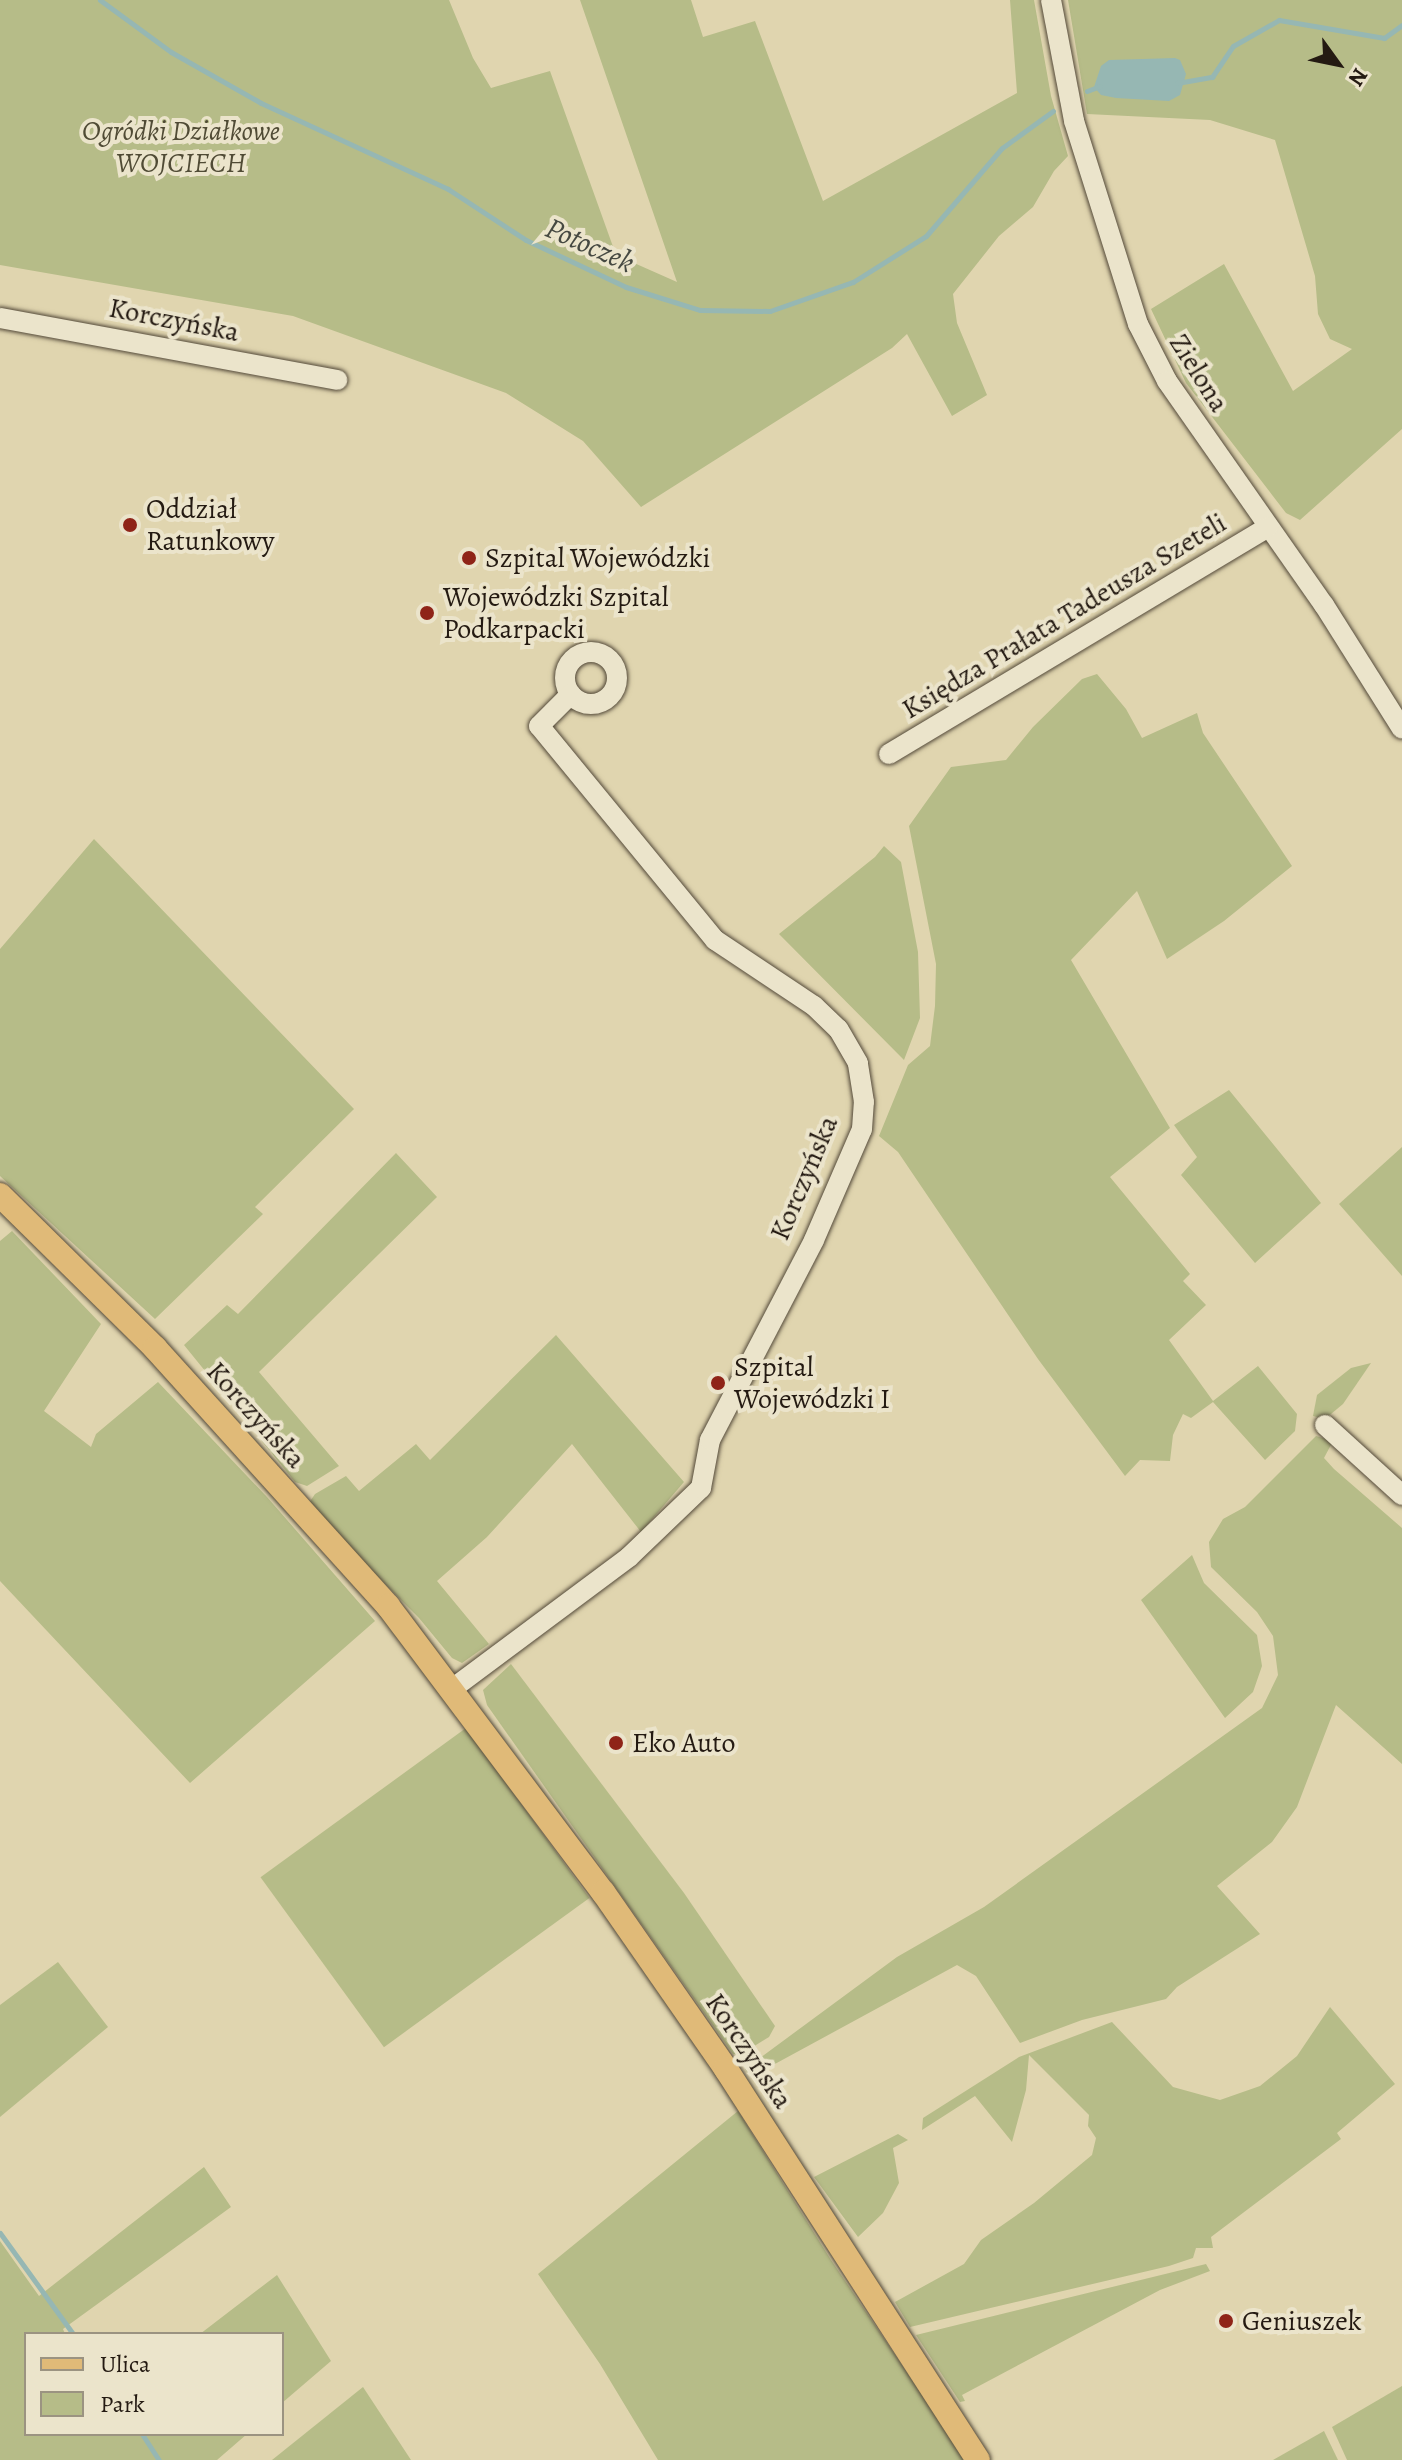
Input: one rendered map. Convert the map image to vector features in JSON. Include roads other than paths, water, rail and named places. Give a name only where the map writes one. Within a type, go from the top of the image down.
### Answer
[{"type":"main road","name":"Korczyńska","points":[[0,1195],[155,1348],[388,1606],[603,1892],[726,2069],[978,2460]]},
{"type":"street","name":"Zielona","points":[[1051,0],[1074,121],[1138,324],[1167,381],[1324,605],[1402,729]]},
{"type":"street","name":"Korczyńska","points":[[0,318],[337,380]]},
{"type":"street","name":"Księdza Prałata Tadeusza Szeteli","points":[[889,754],[1268,527]]},
{"type":"street","name":"Korczyńska","points":[[452,1689],[629,1557],[701,1488],[710,1440],[814,1240],[862,1129],[864,1102],[858,1063],[838,1029],[814,1006],[715,940],[539,726],[571,694]]},
{"type":"street","points":[[1325,1425],[1402,1495]]},
{"type":"water","points":[[1109,60],[1180,60],[1186,74],[1180,95],[1169,101],[1116,98],[1101,95],[1094,87],[1101,66]]},
{"type":"waterway","name":"Potoczek","points":[[100,0],[171,52],[261,103],[448,189],[526,240],[626,287],[700,310],[770,311],[853,282],[926,236],[1002,148],[1053,111]]},
{"type":"waterway","name":"Potoczek","points":[[1177,83],[1212,77],[1233,46],[1279,20],[1384,38],[1402,25]]},
{"type":"waterway","name":"Potoczek","points":[[1087,91],[1100,86]]},
{"type":"waterway","points":[[0,2233],[72,2332]]},
{"type":"waterway","points":[[143,2436],[159,2460]]},
{"type":"place","name":"Oddział Ratunkowy","points":[[130,525]]},
{"type":"place","name":"Szpital Wojewódzki","points":[[469,558]]},
{"type":"place","name":"Wojewódzki Szpital Podkarpacki","points":[[427,613]]},
{"type":"place","name":"Szpital Wojewódzki I","points":[[718,1383]]},
{"type":"place","name":"Eko Auto","points":[[616,1743]]},
{"type":"place","name":"Geniuszek","points":[[1226,2321]]},
{"type":"park label","name":"Ogródki Działkowe WOJCIECH","points":[[181,147]]}]
